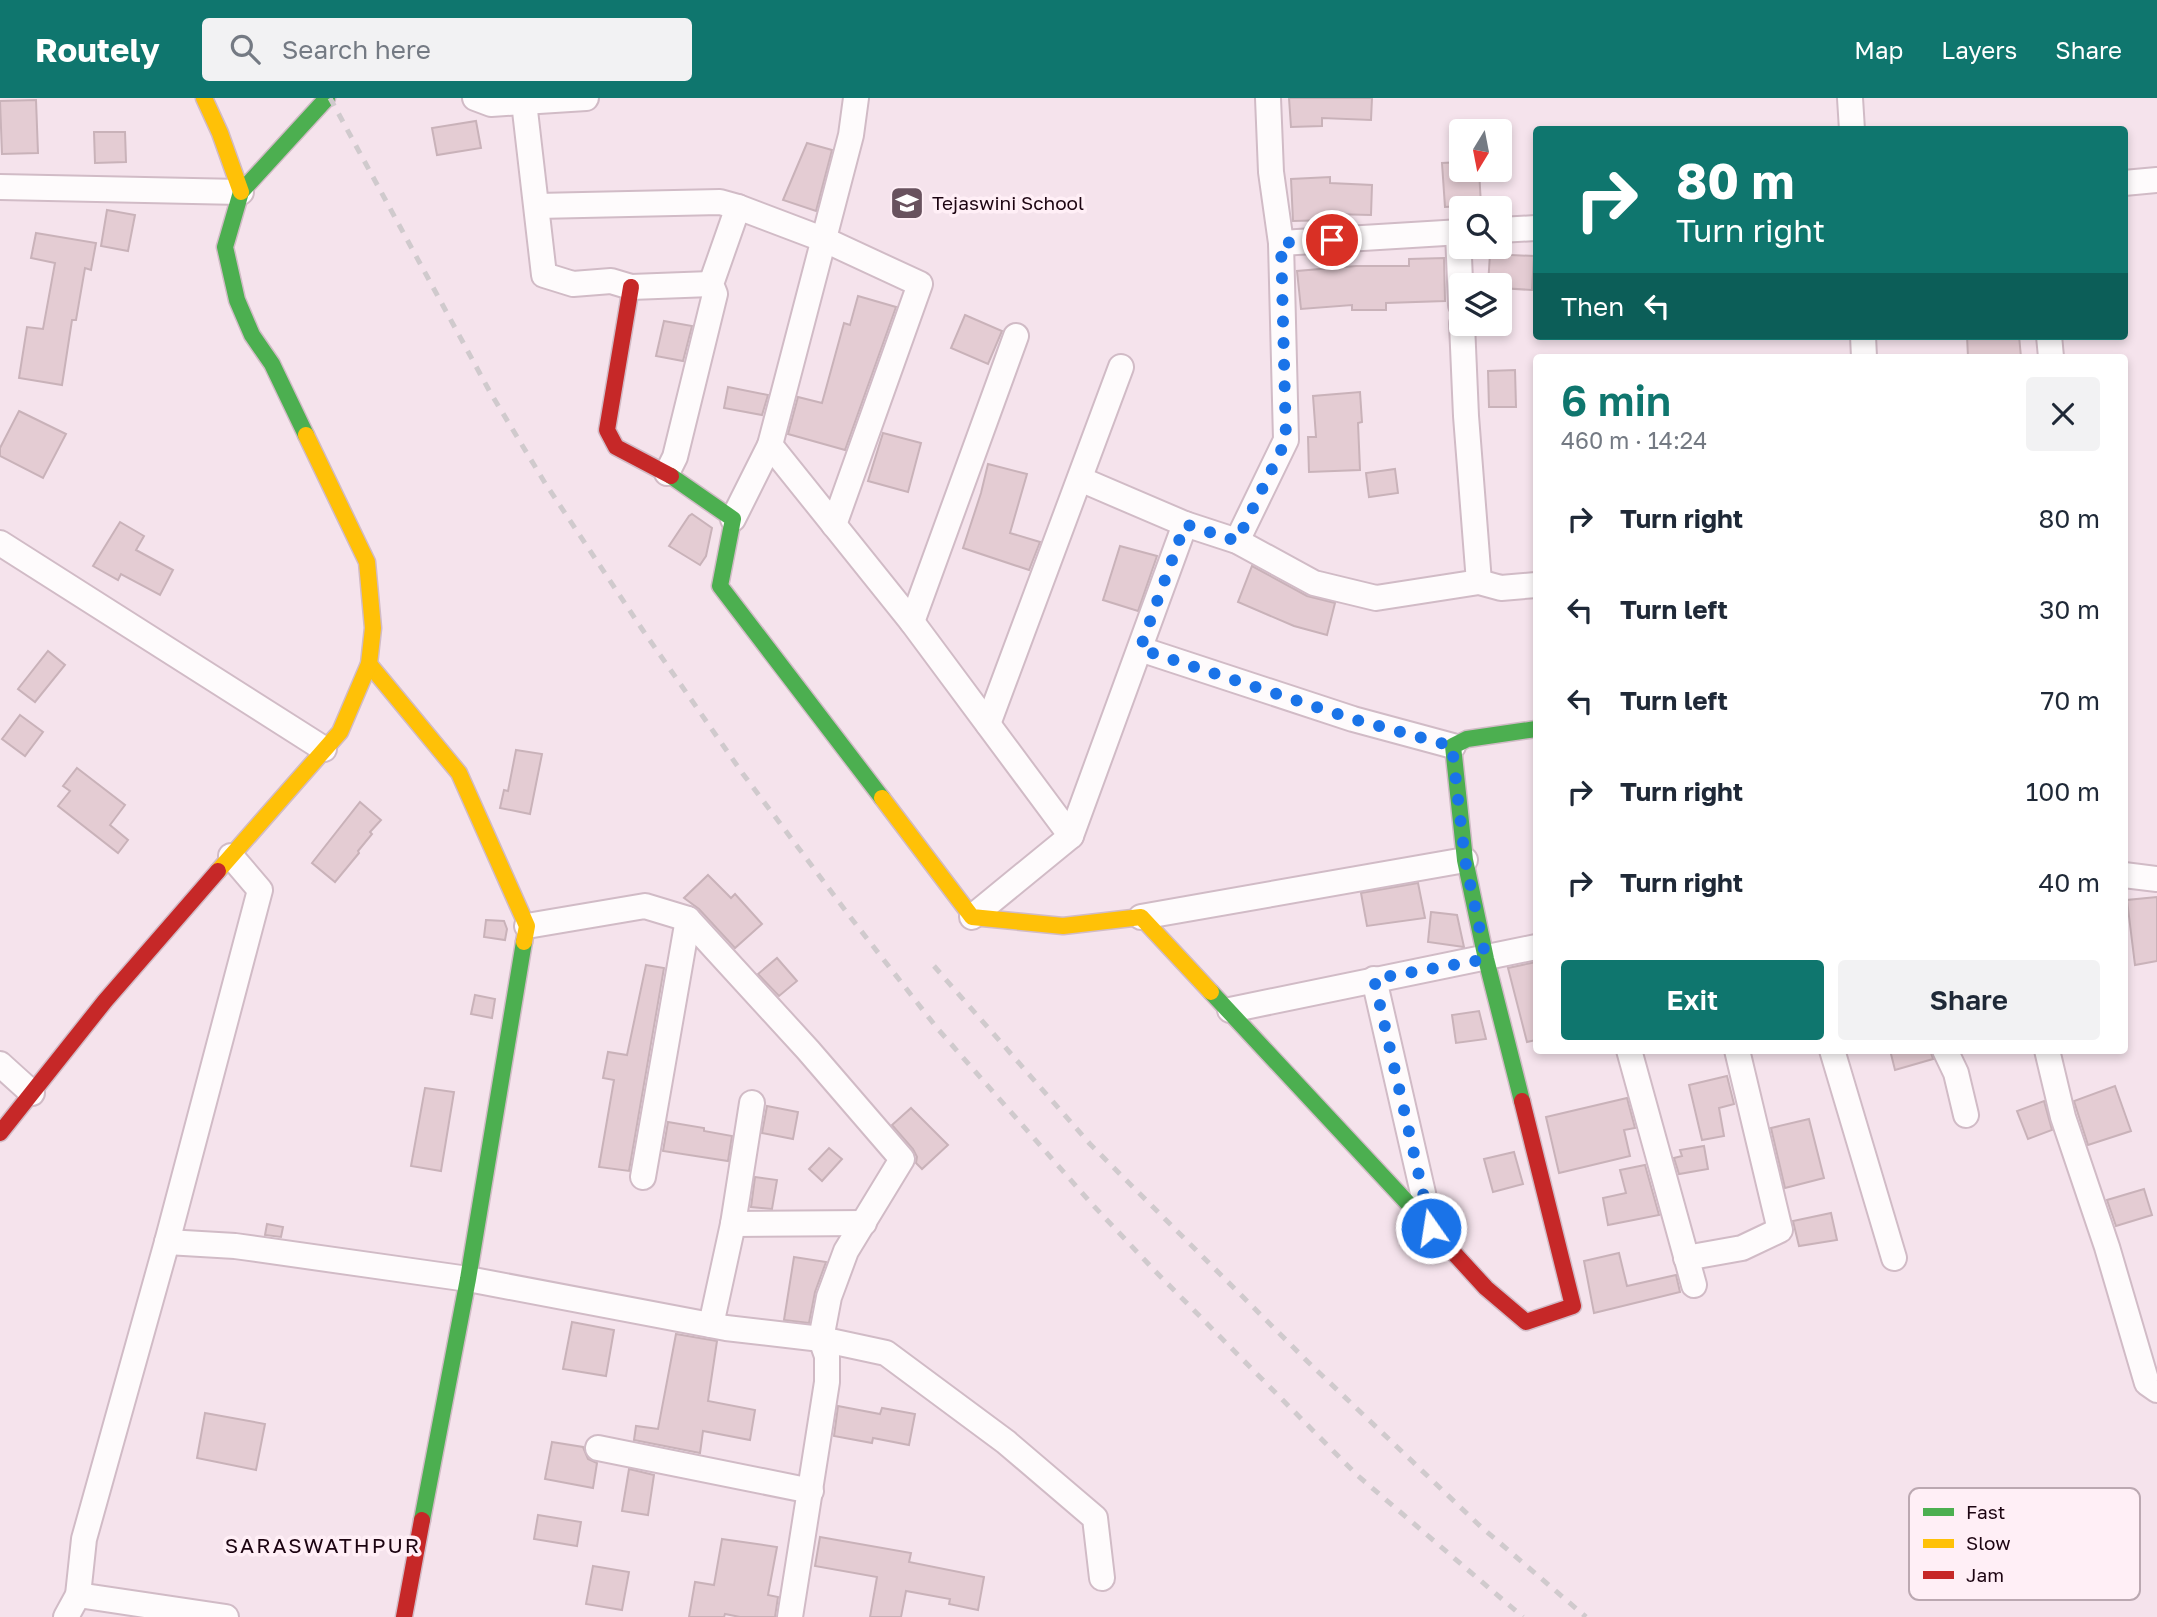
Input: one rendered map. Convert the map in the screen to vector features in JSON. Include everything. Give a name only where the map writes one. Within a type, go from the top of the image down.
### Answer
[{"type":"street","points":[[204,98],[241,192]]},
{"type":"street","points":[[0,1133],[105,1001],[340,732],[369,664],[373,628],[368,562],[272,364],[252,335],[237,300],[225,247],[241,192],[327,98]]},
{"type":"street","points":[[475,98],[491,104],[586,98]]},
{"type":"street","points":[[856,98],[851,135],[825,240],[770,444],[733,519],[720,586],[972,917],[1063,926],[1141,917],[1465,860]]},
{"type":"street","points":[[1237,541],[1286,440],[1281,243],[1271,173],[1268,98]]},
{"type":"street","points":[[1850,98],[1852,126]]},
{"type":"street","points":[[524,102],[544,275],[573,284],[611,281],[631,287],[711,284]]},
{"type":"street","points":[[2128,183],[2157,180]]},
{"type":"street","points":[[0,187],[241,192]]},
{"type":"street","points":[[537,206],[720,202],[825,240],[920,284],[834,525]]},
{"type":"street","points":[[667,473],[675,457],[715,294],[711,284],[738,207]]},
{"type":"street","points":[[1512,229],[1533,228]]},
{"type":"street","points":[[1281,243],[1449,233]]},
{"type":"street","points":[[631,287],[607,430],[616,447],[667,473],[733,519]]},
{"type":"street","points":[[1463,336],[1479,582]]},
{"type":"street","points":[[912,622],[1016,337]]},
{"type":"street","points":[[988,724],[1121,367]]},
{"type":"street","points":[[770,444],[912,622],[1071,836]]},
{"type":"street","points":[[1080,479],[1185,524],[1237,541],[1314,583],[1376,598],[1479,582],[1501,588],[1533,585]]},
{"type":"street","points":[[972,917],[1071,836],[1185,524]]},
{"type":"street","points":[[1,545],[324,749]]},
{"type":"street","points":[[1140,649],[1353,719],[1452,746],[1467,739],[1533,729]]},
{"type":"street","points":[[369,664],[459,773],[527,926],[468,1279],[404,1617]]},
{"type":"street","points":[[1141,917],[1486,1288],[1517,1316],[1526,1322],[1573,1306],[1486,959],[1465,860],[1452,746]]},
{"type":"street","points":[[226,1617],[72,1606],[84,1539],[167,1242],[260,890],[231,856]]},
{"type":"street","points":[[2128,875],[2157,879]]},
{"type":"street","points":[[527,926],[645,906],[688,919],[808,1050],[902,1159],[846,1251],[829,1297],[821,1339],[827,1356],[827,1382],[790,1617]]},
{"type":"street","points":[[643,1177],[688,919]]},
{"type":"street","points":[[1230,1010],[1533,948]]},
{"type":"street","points":[[1374,979],[1431,1228]]},
{"type":"street","points":[[1630,1054],[1694,1285]]},
{"type":"street","points":[[1686,1258],[1742,1248],[1780,1230],[1738,1054]]},
{"type":"street","points":[[1833,1054],[1894,1258]]},
{"type":"street","points":[[1947,1054],[1956,1073],[1966,1115]]},
{"type":"street","points":[[2048,1054],[2063,1117],[2107,1247],[2147,1383],[2157,1390]]},
{"type":"street","points":[[0,1064],[32,1093]]},
{"type":"street","points":[[711,1325],[733,1224],[752,1103]]},
{"type":"street","points":[[733,1224],[864,1223]]},
{"type":"street","points":[[167,1242],[235,1246],[468,1279],[711,1325],[821,1339],[886,1353],[1006,1442],[1095,1518],[1102,1578]]},
{"type":"street","points":[[598,1448],[811,1491]]},
{"type":"building","points":[[1289,98],[1372,98],[1371,120],[1322,118],[1322,126],[1291,127]]},
{"type":"building","points":[[36,100],[38,153],[2,154],[0,101]]},
{"type":"building","points":[[476,121],[481,148],[437,155],[432,128]]},
{"type":"building","points":[[94,132],[125,132],[126,162],[95,163]]},
{"type":"building","points":[[807,143],[832,150],[816,211],[783,200]]},
{"type":"building","points":[[1442,163],[1449,163],[1449,182],[1480,182],[1480,196],[1449,196],[1449,207],[1445,207]]},
{"type":"building","points":[[1330,177],[1330,183],[1372,185],[1371,215],[1331,214],[1332,220],[1293,221],[1291,179]]},
{"type":"building","points":[[107,210],[135,215],[128,251],[101,246]]},
{"type":"building","points":[[36,233],[96,243],[91,270],[85,268],[76,320],[72,320],[62,385],[19,378],[27,327],[43,329],[55,263],[31,258]]},
{"type":"building","points":[[1512,255],[1533,256],[1532,290],[1512,289],[1512,273],[1489,273],[1490,259],[1512,259]]},
{"type":"building","points":[[1444,258],[1445,301],[1386,303],[1386,310],[1352,310],[1352,305],[1301,309],[1297,271],[1356,266],[1409,266],[1409,259]]},
{"type":"building","points":[[858,296],[896,307],[845,450],[788,434],[798,397],[822,403],[844,323],[850,325]]},
{"type":"building","points":[[965,315],[1002,331],[988,364],[951,348]]},
{"type":"building","points":[[664,321],[692,326],[683,361],[656,356]]},
{"type":"building","points":[[1967,340],[2019,340],[2021,354],[1968,354]]},
{"type":"building","points":[[1515,370],[1516,407],[1489,407],[1488,371]]},
{"type":"building","points":[[728,387],[768,395],[762,415],[724,408]]},
{"type":"building","points":[[1360,392],[1360,470],[1309,472],[1308,437],[1316,437],[1313,396]]},
{"type":"building","points":[[19,411],[66,434],[43,478],[0,456],[0,448]]},
{"type":"building","points":[[883,433],[921,443],[908,492],[868,481]]},
{"type":"building","points":[[988,464],[1027,474],[1010,533],[1040,542],[1029,570],[963,548]]},
{"type":"building","points":[[1395,469],[1398,493],[1369,497],[1366,473]]},
{"type":"building","points":[[692,514],[712,528],[706,556],[700,565],[669,546]]},
{"type":"building","points":[[120,522],[144,536],[136,550],[173,570],[160,595],[121,574],[118,580],[93,566]]},
{"type":"building","points":[[1120,546],[1157,556],[1138,611],[1103,600]]},
{"type":"building","points":[[1252,566],[1307,596],[1335,603],[1327,635],[1294,626],[1238,602]]},
{"type":"building","points":[[48,651],[65,665],[35,702],[18,689]]},
{"type":"building","points":[[20,715],[43,732],[25,756],[2,739]]},
{"type":"building","points":[[516,750],[542,754],[530,814],[500,808],[504,790],[508,791]]},
{"type":"building","points":[[77,768],[125,805],[110,825],[128,840],[118,853],[58,806],[70,791],[63,786]]},
{"type":"building","points":[[360,802],[381,820],[335,882],[312,863]]},
{"type":"building","points":[[708,875],[731,898],[735,894],[762,924],[735,948],[699,909],[684,898]]},
{"type":"building","points":[[1418,883],[1425,918],[1367,926],[1361,893]]},
{"type":"building","points":[[2157,897],[2157,961],[2135,965],[2128,900]]},
{"type":"building","points":[[1431,912],[1457,915],[1464,947],[1428,942]]},
{"type":"building","points":[[486,920],[504,921],[507,929],[505,940],[484,937]]},
{"type":"building","points":[[777,958],[797,981],[779,996],[758,974]]},
{"type":"building","points":[[1533,963],[1533,1041],[1527,1042],[1508,968]]},
{"type":"building","points":[[646,965],[664,968],[629,1171],[599,1167],[614,1080],[603,1078],[608,1052],[627,1055]]},
{"type":"building","points":[[475,995],[495,999],[492,1018],[471,1014]]},
{"type":"building","points":[[1479,1011],[1486,1039],[1456,1043],[1452,1015]]},
{"type":"building","points":[[1891,1054],[1931,1054],[1933,1059],[1895,1070]]},
{"type":"building","points":[[1727,1076],[1734,1104],[1719,1108],[1724,1136],[1702,1140],[1689,1085]]},
{"type":"building","points":[[2115,1086],[2131,1131],[2088,1145],[2074,1101]]},
{"type":"building","points":[[425,1088],[454,1092],[441,1171],[411,1166]]},
{"type":"building","points":[[1627,1098],[1635,1128],[1624,1130],[1630,1156],[1559,1173],[1546,1117]]},
{"type":"building","points":[[2044,1101],[2052,1130],[2028,1139],[2017,1111]]},
{"type":"building","points":[[767,1106],[798,1112],[793,1139],[762,1133]]},
{"type":"building","points":[[911,1108],[948,1145],[922,1169],[916,1163],[917,1157],[913,1149],[892,1125]]},
{"type":"building","points":[[1809,1119],[1824,1178],[1785,1188],[1771,1128]]},
{"type":"building","points":[[668,1122],[732,1136],[728,1161],[663,1151]]},
{"type":"building","points":[[1704,1146],[1708,1169],[1679,1174],[1674,1158],[1682,1156],[1680,1150]]},
{"type":"building","points":[[829,1148],[842,1159],[822,1181],[809,1169]]},
{"type":"building","points":[[1514,1152],[1523,1184],[1493,1192],[1484,1159]]},
{"type":"building","points":[[1645,1165],[1659,1215],[1608,1225],[1603,1198],[1626,1193],[1620,1170]]},
{"type":"building","points":[[755,1177],[777,1180],[772,1209],[751,1207]]},
{"type":"building","points":[[2144,1189],[2152,1215],[2116,1226],[2107,1200]]},
{"type":"building","points":[[1831,1213],[1837,1240],[1799,1246],[1793,1221]]},
{"type":"building","points":[[267,1224],[283,1227],[281,1237],[265,1235]]},
{"type":"building","points":[[1619,1253],[1627,1286],[1676,1275],[1680,1292],[1594,1313],[1584,1261]]},
{"type":"building","points":[[794,1257],[826,1262],[815,1292],[809,1323],[784,1320]]},
{"type":"building","points":[[572,1322],[614,1330],[606,1376],[563,1369]]},
{"type":"building","points":[[676,1334],[717,1341],[708,1401],[755,1410],[750,1440],[703,1431],[700,1453],[634,1440],[636,1426],[658,1429]]},
{"type":"building","points":[[838,1406],[880,1414],[882,1408],[915,1414],[909,1445],[873,1438],[872,1443],[834,1436]]},
{"type":"building","points":[[205,1413],[265,1424],[256,1470],[197,1458]]},
{"type":"building","points":[[552,1442],[583,1447],[588,1459],[597,1463],[593,1488],[545,1479]]},
{"type":"building","points":[[629,1469],[654,1475],[648,1515],[622,1511]]},
{"type":"building","points":[[538,1515],[581,1522],[577,1546],[534,1539]]},
{"type":"building","points":[[820,1537],[911,1553],[909,1562],[984,1577],[978,1610],[949,1604],[950,1599],[906,1591],[901,1617],[870,1617],[877,1577],[815,1566]]},
{"type":"building","points":[[722,1539],[777,1547],[768,1595],[778,1597],[775,1617],[725,1614],[724,1617],[689,1617],[695,1582],[714,1585]]},
{"type":"building","points":[[593,1566],[629,1572],[622,1610],[586,1604]]},
{"type":"railway","points":[[330,98],[490,392],[545,483],[743,774],[937,1028],[1090,1202],[1357,1475],[1523,1617]]},
{"type":"railway","points":[[934,966],[1090,1144],[1308,1362],[1479,1525],[1586,1617]]},
{"type":"traffic: fast","points":[[306,435],[272,364],[252,335],[237,300],[225,247],[241,192],[327,98]]},
{"type":"traffic: fast","points":[[671,476],[733,519],[720,586],[882,798]]},
{"type":"traffic: fast","points":[[1522,1101],[1486,959],[1465,860],[1453,746],[1467,739],[1533,729]]},
{"type":"traffic: fast","points":[[422,1520],[468,1279],[524,942]]},
{"type":"traffic: fast","points":[[1211,992],[1430,1227]]},
{"type":"traffic: slow","points":[[204,98],[241,192]]},
{"type":"traffic: slow","points":[[218,871],[340,732],[369,664],[373,628],[367,562],[306,435]]},
{"type":"traffic: slow","points":[[369,664],[459,773],[527,926],[524,942]]},
{"type":"traffic: slow","points":[[882,798],[972,917],[1063,926],[1141,917],[1211,992]]},
{"type":"traffic: jam","points":[[631,287],[607,430],[616,447],[671,476]]},
{"type":"traffic: jam","points":[[0,1133],[105,1001],[218,871]]},
{"type":"traffic: jam","points":[[1430,1227],[1486,1288],[1526,1322],[1573,1306],[1522,1101]]},
{"type":"traffic: jam","points":[[404,1617],[422,1520]]},
{"type":"place","name":"Tejaswini School","points":[[907,203]]},
{"type":"district","name":"SARASWATHPUR","points":[[323,1546]]},
{"type":"route","points":[[1332,240],[1281,243],[1286,440],[1237,541],[1185,524],[1140,649],[1353,719],[1452,746],[1465,860],[1486,959],[1374,979],[1431,1228]]}]
